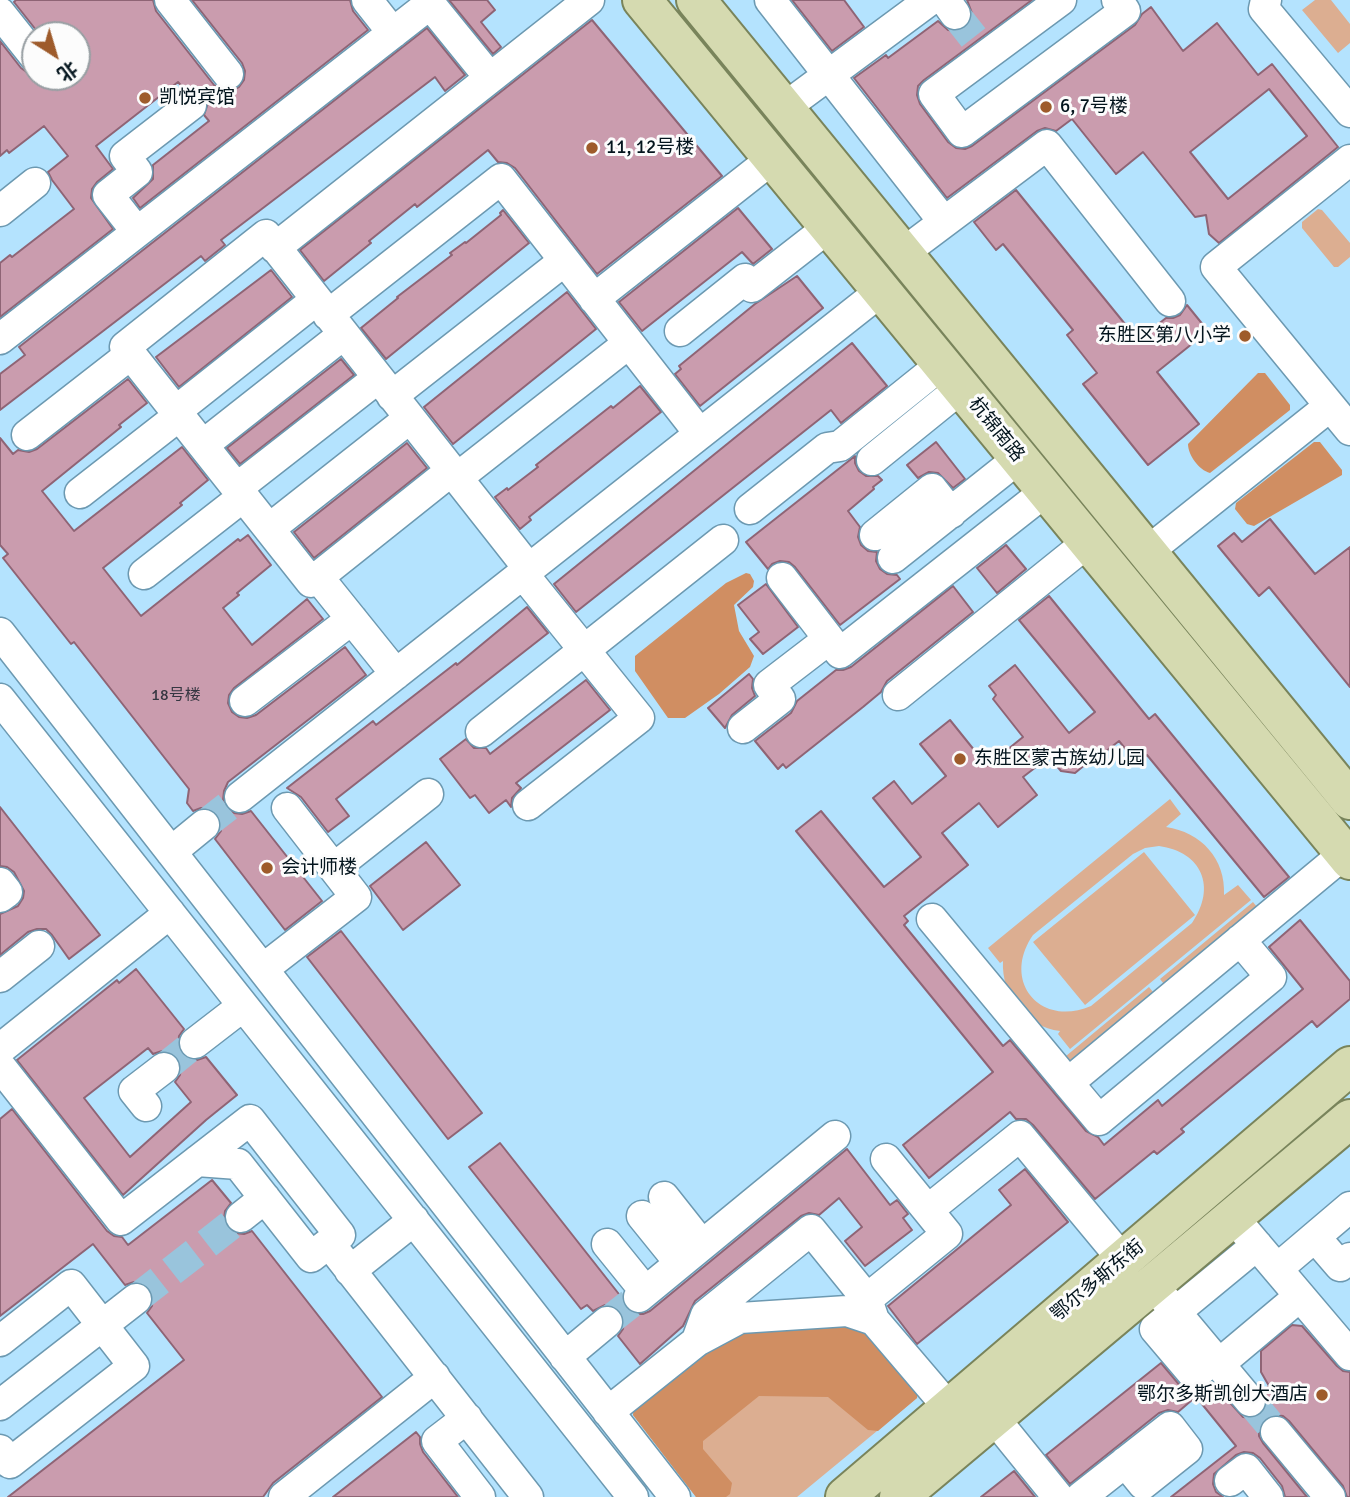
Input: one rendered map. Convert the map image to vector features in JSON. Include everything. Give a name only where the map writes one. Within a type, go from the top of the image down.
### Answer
[{"type":"main road","name":"杭锦南路","points":[[642,0],[1347,857]]},
{"type":"main road","name":"杭锦南路","points":[[706,4],[784,108],[1350,800]]},
{"type":"main road","name":"鄂尔多斯东街","points":[[845,1497],[1350,1066]]},
{"type":"main road","name":"鄂尔多斯东街","points":[[899,1497],[993,1418],[1164,1298],[1245,1231],[1350,1119]]},
{"type":"street","points":[[0,4],[4,0]]},
{"type":"street","points":[[170,0],[228,74]]},
{"type":"street","points":[[367,0],[393,33]]},
{"type":"street","points":[[275,248],[589,0]]},
{"type":"street","points":[[770,0],[944,222]]},
{"type":"street","points":[[1060,0],[982,48],[934,94],[962,132],[1125,11],[1117,0]]},
{"type":"street","points":[[1266,0],[1264,9],[1350,112]]},
{"type":"street","points":[[784,108],[829,76],[946,3]]},
{"type":"street","points":[[0,339],[430,4],[490,78]]},
{"type":"street","points":[[0,13],[21,39]]},
{"type":"street","points":[[982,48],[1015,92]]},
{"type":"street","points":[[137,232],[108,195],[137,172],[125,156],[191,106]]},
{"type":"street","points":[[903,253],[1047,145],[1170,301]]},
{"type":"street","points":[[594,299],[772,159]]},
{"type":"street","points":[[1350,160],[1216,267],[1350,430]]},
{"type":"street","points":[[80,493],[178,413],[330,316],[500,179],[700,434]]},
{"type":"street","points":[[0,211],[35,183]]},
{"type":"street","points":[[680,331],[745,279],[752,288],[829,227]]},
{"type":"street","points":[[528,805],[639,718],[584,649],[454,474],[266,235],[125,347],[311,582],[454,474],[629,343]]},
{"type":"street","points":[[144,574],[240,492],[393,397],[564,261]]},
{"type":"street","points":[[240,797],[881,291]]},
{"type":"street","points":[[203,445],[330,316]]},
{"type":"street","points":[[27,435],[131,354]]},
{"type":"street","points":[[872,460],[951,376]]},
{"type":"street","points":[[750,509],[827,448],[840,446],[951,376]]},
{"type":"street","points":[[269,529],[393,397]]},
{"type":"street","points":[[1147,552],[1330,406]]},
{"type":"street","points":[[893,558],[1019,458]]},
{"type":"street","points":[[875,534],[932,489],[951,513]]},
{"type":"street","points":[[782,578],[840,653],[1046,491]]},
{"type":"street","points":[[481,732],[723,540]]},
{"type":"street","points":[[898,695],[1088,542]]},
{"type":"street","points":[[318,577],[396,674]]},
{"type":"street","points":[[245,701],[352,619]]},
{"type":"street","points":[[0,633],[674,1497]]},
{"type":"street","points":[[743,728],[780,699],[769,685],[829,639]]},
{"type":"street","points":[[0,699],[633,1497]]},
{"type":"street","points":[[334,868],[428,794]]},
{"type":"street","points":[[263,970],[356,897],[287,808]]},
{"type":"street","points":[[171,852],[204,825]]},
{"type":"street","points":[[1068,1083],[1240,940],[1347,857]]},
{"type":"street","points":[[0,883],[7,892],[0,897]]},
{"type":"street","points":[[0,1049],[170,914]]},
{"type":"street","points":[[932,919],[1099,1120],[1271,977],[1240,940]]},
{"type":"street","points":[[0,977],[39,946]]},
{"type":"street","points":[[195,1043],[243,1006]]},
{"type":"street","points":[[0,1066],[121,1220],[197,1161],[250,1120],[340,1235],[311,1257],[238,1164],[197,1161]]},
{"type":"street","points":[[146,1106],[134,1091],[164,1068]]},
{"type":"street","points":[[607,1244],[642,1294],[835,1136]]},
{"type":"street","points":[[928,1210],[1020,1136],[1123,1260]]},
{"type":"street","points":[[608,1412],[696,1340],[740,1318],[871,1309],[947,1234],[886,1159]]},
{"type":"street","points":[[241,1217],[265,1198]]},
{"type":"street","points":[[653,1207],[691,1254]]},
{"type":"street","points":[[1277,1269],[1350,1207]]},
{"type":"street","points":[[350,1271],[414,1220]]},
{"type":"street","points":[[696,1340],[706,1315],[811,1230],[949,1408]]},
{"type":"street","points":[[1245,1231],[1350,1354]]},
{"type":"street","points":[[1315,1237],[1340,1266],[1350,1258]]},
{"type":"street","points":[[329,1243],[528,1497]]},
{"type":"street","points":[[0,1340],[71,1285],[134,1366],[10,1463],[0,1450]]},
{"type":"street","points":[[1217,1361],[1300,1296]]},
{"type":"street","points":[[1164,1298],[1250,1401]]},
{"type":"street","points":[[0,1405],[136,1299]]},
{"type":"street","points":[[565,1357],[607,1322]]},
{"type":"street","points":[[284,1497],[435,1377]]},
{"type":"street","points":[[467,1418],[437,1441],[480,1497]]},
{"type":"street","points":[[993,1418],[1058,1497]]},
{"type":"street","points":[[1276,1432],[1330,1497]]},
{"type":"street","points":[[1081,1497],[1125,1462]]},
{"type":"street","points":[[1230,1481],[1246,1469],[1268,1497]]},
{"type":"shaded area","points":[[1315,0],[1331,0],[1350,24],[1350,43],[1338,53],[1302,10]]},
{"type":"shaded area","points":[[1318,209],[1322,210],[1350,243],[1350,257],[1338,267],[1334,267],[1302,228],[1302,222]]},
{"type":"shaded area","points":[[1258,373],[1265,373],[1290,405],[1290,410],[1210,473],[1206,471],[1192,457],[1188,444]]},
{"type":"shaded area","points":[[1314,442],[1320,442],[1342,470],[1342,475],[1254,526],[1247,524],[1235,509],[1236,503]]},
{"type":"shaded area","points":[[746,573],[750,574],[754,581],[753,587],[734,605],[739,631],[754,656],[750,667],[719,694],[685,718],[668,718],[635,671],[635,656],[726,583]]},
{"type":"shaded area","points":[[1170,799],[1181,814],[1166,827],[1190,835],[1209,849],[1221,870],[1224,895],[1238,885],[1251,900],[1070,1049],[1058,1034],[1060,1031],[1036,1023],[1018,1007],[1006,986],[1003,961],[1000,963],[988,948]],"holes":[[[1159,846],[1174,850],[1195,864],[1204,884],[1200,910],[1192,923],[1091,1006],[1073,1011],[1056,1011],[1031,996],[1021,969],[1024,952],[1033,935],[1133,854],[1145,848]]]},
{"type":"shaded area","points":[[1144,852],[1195,915],[1085,1005],[1033,942]]},
{"type":"shaded area","points":[[1253,902],[1261,912],[1167,988],[1160,979]]},
{"type":"shaded area","points":[[1149,987],[1157,997],[1068,1070],[1060,1061]]},
{"type":"shaded area","points":[[861,1321],[919,1385],[917,1398],[878,1431],[868,1430],[828,1397],[759,1396],[703,1441],[703,1449],[732,1483],[730,1494],[726,1497],[696,1497],[633,1415],[634,1404],[736,1328]]},
{"type":"shaded area","points":[[704,1346],[917,1398],[797,1497],[696,1497],[633,1415]]},
{"type":"building","points":[[153,0],[156,11],[214,85],[221,90],[230,91],[239,87],[244,80],[242,63],[192,0],[350,0],[353,11],[368,30],[140,208],[133,198],[153,179],[153,165],[209,121],[204,115],[208,103],[204,94],[197,89],[184,89],[178,82],[96,146],[113,169],[97,182],[92,189],[91,198],[113,229],[0,317],[0,263],[10,255],[12,257],[74,209],[48,172],[68,156],[44,126],[9,153],[7,150],[0,156],[0,41],[21,68],[21,91],[91,91],[91,21],[29,21],[14,2]]},
{"type":"building","points":[[449,0],[487,0],[495,10],[481,22],[501,47],[493,54]]},
{"type":"building","points":[[792,0],[844,0],[864,27],[832,51]]},
{"type":"building","points":[[967,0],[1032,0],[918,86],[920,104],[948,142],[956,148],[965,149],[972,146],[1135,25],[1151,7],[1183,51],[1217,23],[1258,75],[1272,64],[1338,147],[1219,243],[1209,234],[1206,215],[1195,217],[1143,152],[1116,174],[1072,119],[1056,131],[1045,128],[1037,131],[947,198],[854,78],[886,55],[888,58],[938,21],[948,30],[965,29],[971,22],[972,13]],"holes":[[[1269,89],[1307,136],[1228,199],[1190,152]]]},
{"type":"building","name":"11, 12号楼","points":[[592,20],[722,176],[597,274],[515,168],[498,162],[488,150],[417,207],[415,204],[324,281],[300,250]]},
{"type":"building","points":[[427,28],[465,75],[445,91],[435,77],[221,240],[225,245],[205,261],[201,256],[0,410],[0,374],[25,355],[19,347]]},
{"type":"building","points":[[1016,190],[1138,340],[1166,318],[1180,315],[1187,305],[1208,331],[1157,372],[1199,424],[1148,465],[1083,384],[1097,373],[1067,335],[1073,330],[1003,244],[996,250],[974,222]]},
{"type":"building","points":[[738,208],[772,249],[753,264],[742,252],[642,331],[619,302]]},
{"type":"building","points":[[503,210],[529,243],[386,359],[361,328],[452,255],[450,253],[501,215]]},
{"type":"building","points":[[271,270],[292,297],[179,387],[156,357]]},
{"type":"building","points":[[797,276],[823,308],[700,406],[675,374],[681,369],[679,366],[755,304]]},
{"type":"building","points":[[567,292],[596,329],[453,444],[424,407]]},
{"type":"building","points":[[852,343],[887,386],[841,423],[831,410],[576,612],[554,584]]},
{"type":"building","points":[[341,359],[354,375],[240,464],[227,448]]},
{"type":"building","points":[[128,379],[147,403],[42,491],[74,531],[182,447],[208,480],[180,503],[182,505],[103,568],[141,616],[238,539],[240,541],[248,535],[271,565],[223,608],[252,645],[307,599],[323,619],[234,688],[228,703],[232,712],[247,718],[256,715],[345,647],[366,675],[228,782],[224,791],[223,800],[227,808],[242,814],[251,811],[322,901],[285,930],[215,839],[221,831],[218,815],[210,808],[193,811],[187,803],[189,789],[74,642],[71,644],[3,558],[8,554],[0,545],[0,438],[13,454],[18,450],[29,452],[37,449]]},
{"type":"building","points":[[640,386],[661,412],[529,517],[531,520],[520,529],[495,497],[507,488],[508,490],[538,467],[536,465]]},
{"type":"building","points":[[936,442],[965,479],[953,488],[938,473],[929,472],[918,478],[907,465]]},
{"type":"building","points":[[407,443],[427,468],[314,558],[294,532]]},
{"type":"building","points":[[855,456],[859,471],[866,476],[878,476],[882,480],[848,511],[860,527],[858,537],[861,545],[868,551],[877,552],[876,561],[880,569],[887,574],[897,575],[900,579],[840,625],[795,567],[789,562],[780,561],[768,569],[746,542]]},
{"type":"building","points":[[1270,519],[1315,574],[1350,547],[1350,687],[1269,587],[1259,596],[1218,546],[1234,533],[1242,542]]},
{"type":"building","points":[[1006,545],[1026,569],[997,593],[977,568]]},
{"type":"building","points":[[766,584],[798,627],[763,654],[750,639],[759,632],[738,605]]},
{"type":"building","points":[[953,586],[973,612],[887,681],[881,692],[863,707],[786,768],[783,764],[778,769],[755,741],[791,713],[797,701],[836,670],[851,667]]},
{"type":"building","points":[[1049,596],[1149,719],[1155,714],[1289,877],[1264,897],[1147,755],[1137,763],[1119,741],[1105,752],[1103,750],[1075,773],[1061,771],[1049,757],[1023,777],[1037,795],[998,827],[979,803],[942,833],[968,865],[904,916],[908,921],[904,925],[1003,1046],[1010,1040],[1086,1131],[1098,1137],[1104,1145],[1158,1100],[1162,1106],[1303,989],[1269,947],[1300,920],[1350,981],[1350,999],[1317,1027],[1312,1021],[1181,1129],[1184,1132],[1157,1154],[1154,1151],[1095,1199],[1033,1125],[1026,1119],[1016,1119],[1010,1112],[929,1178],[903,1145],[993,1072],[796,831],[821,811],[884,887],[921,857],[873,798],[894,781],[912,804],[946,776],[920,744],[950,720],[987,766],[1023,737],[993,699],[996,695],[989,686],[1015,665],[1069,733],[1095,712],[1019,620]]},
{"type":"building","points":[[527,607],[548,633],[336,799],[349,816],[328,832],[301,797],[287,788],[373,721],[376,725],[456,663],[457,665]]},
{"type":"building","points":[[749,674],[753,679],[755,696],[732,715],[725,728],[708,708]]},
{"type":"building","points":[[586,680],[610,710],[516,783],[521,788],[512,798],[511,807],[506,800],[489,813],[475,795],[470,798],[440,759],[466,739],[474,748],[486,748],[490,754]]},
{"type":"building","points":[[0,807],[100,935],[69,959],[46,929],[28,932],[0,955],[0,914],[18,906],[24,891],[14,872],[0,866]]},
{"type":"building","points":[[426,842],[460,885],[403,930],[370,886]]},
{"type":"building","points":[[341,931],[482,1113],[448,1139],[307,957]]},
{"type":"building","points":[[136,969],[184,1029],[179,1036],[178,1045],[182,1054],[197,1060],[206,1057],[237,1095],[123,1195],[17,1060],[117,980],[119,983]],"holes":[[[148,1048],[153,1054],[171,1052],[177,1057],[181,1066],[180,1075],[175,1082],[191,1102],[130,1157],[84,1098]]]},
{"type":"building","points":[[12,1109],[107,1231],[122,1237],[128,1245],[212,1180],[231,1203],[225,1211],[227,1227],[235,1233],[252,1231],[382,1397],[273,1483],[263,1497],[8,1497],[184,1360],[147,1313],[152,1306],[153,1297],[149,1288],[143,1283],[125,1285],[93,1244],[0,1316],[0,1119]]},
{"type":"building","points":[[500,1143],[622,1298],[625,1308],[634,1314],[650,1311],[847,1149],[890,1205],[897,1200],[908,1214],[903,1218],[912,1230],[865,1266],[845,1241],[862,1227],[839,1198],[819,1215],[809,1213],[801,1216],[695,1301],[683,1326],[640,1364],[618,1336],[623,1329],[624,1320],[620,1310],[612,1305],[605,1305],[593,1311],[587,1305],[581,1309],[469,1167]]},
{"type":"building","points":[[1025,1169],[1068,1222],[917,1344],[888,1306],[1011,1205],[999,1190]]},
{"type":"building","points":[[1292,1325],[1302,1326],[1337,1366],[1350,1372],[1350,1497],[1347,1497],[1343,1486],[1289,1421],[1283,1416],[1274,1415],[1264,1419],[1259,1427],[1259,1436],[1307,1497],[1285,1497],[1282,1486],[1260,1458],[1253,1453],[1244,1452],[1236,1455],[1214,1474],[1216,1492],[1223,1497],[1171,1497],[1236,1446],[1193,1393],[1212,1383],[1243,1417],[1261,1415],[1267,1406],[1264,1390],[1269,1386],[1261,1372],[1261,1351]]},
{"type":"building","points":[[1161,1363],[1192,1400],[1178,1412],[1168,1410],[1159,1413],[1070,1484],[1046,1455]]},
{"type":"building","points":[[416,1432],[420,1437],[423,1452],[458,1497],[333,1497]]},
{"type":"building","points":[[1014,1471],[1035,1497],[981,1497]]},
{"type":"tunnel","points":[[955,14],[977,42]]},
{"type":"tunnel","points":[[204,825],[240,797]]},
{"type":"tunnel","points":[[164,1068],[195,1043]]},
{"type":"tunnel","points":[[136,1299],[241,1217]]},
{"type":"tunnel","points":[[607,1322],[639,1297]]},
{"type":"tunnel","points":[[1250,1401],[1276,1432]]},
{"type":"place","name":"凯悦宾馆","points":[[145,98]]},
{"type":"place","name":"6, 7号楼","points":[[1046,107]]},
{"type":"place","name":"11, 12号楼","points":[[592,148]]},
{"type":"place","name":"东胜区第八小学","points":[[1245,336]]},
{"type":"place","name":"东胜区蒙古族幼儿园","points":[[960,759]]},
{"type":"place","name":"会计师楼","points":[[267,868]]},
{"type":"place","name":"鄂尔多斯凯创大酒店","points":[[1322,1395]]}]
